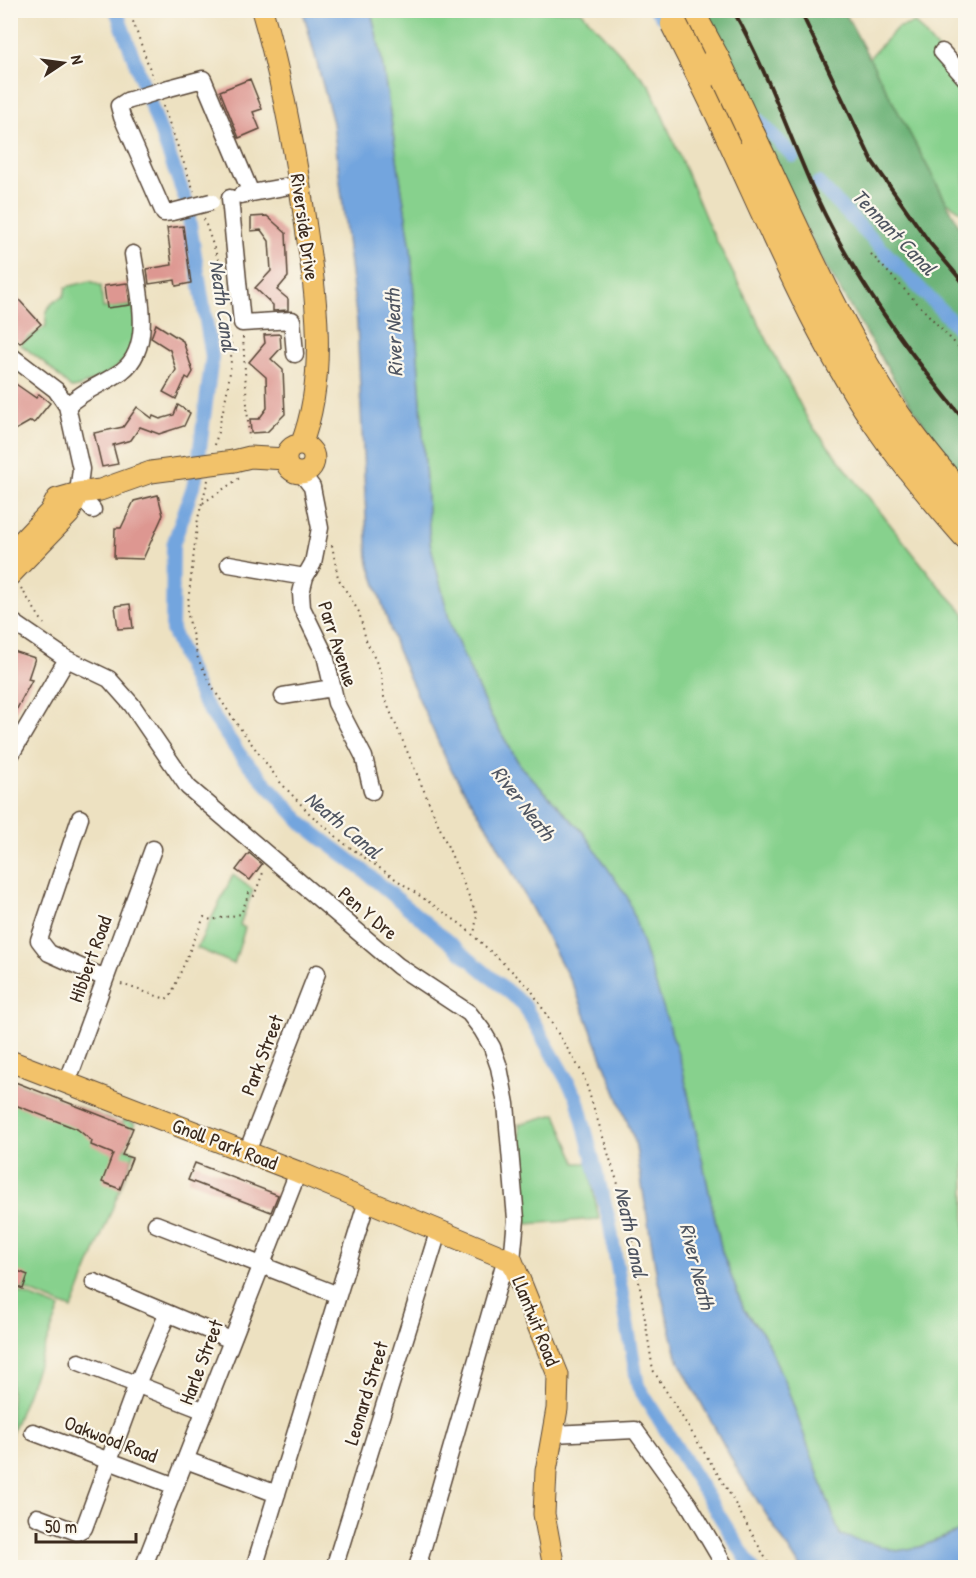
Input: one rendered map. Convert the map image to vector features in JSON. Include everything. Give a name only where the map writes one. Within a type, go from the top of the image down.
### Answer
[{"type":"highway","points":[[677,15],[716,58],[850,339],[881,391],[918,443],[966,501]]},
{"type":"highway","points":[[677,15],[702,80],[825,337],[883,433],[929,494],[966,536]]},
{"type":"main road","name":"Riverside Drive","points":[[262,10],[280,80],[300,184],[313,282],[316,382],[309,424],[293,452]]},
{"type":"main road","points":[[11,568],[69,514],[78,493],[100,490],[151,472],[245,460],[309,448],[315,461],[311,470],[302,474]]},
{"type":"main road","name":"Gnoll Park Road","points":[[10,1061],[247,1152],[438,1232]]},
{"type":"main road","name":"Llantwit Road","points":[[438,1232],[509,1260],[558,1375],[553,1434],[546,1471],[544,1514],[554,1568]]},
{"type":"street","points":[[942,52],[964,72]]},
{"type":"street","points":[[251,193],[203,79],[165,94],[127,101],[119,106],[164,213],[300,184]]},
{"type":"street","points":[[230,198],[235,323],[292,320],[295,354]]},
{"type":"street","points":[[67,406],[77,396],[124,370],[133,359],[142,327],[133,254]]},
{"type":"street","points":[[10,355],[56,390],[67,406],[81,469],[78,493],[93,510]]},
{"type":"street","name":"Parr Avenue","points":[[302,474],[312,486],[320,528],[313,563],[304,577],[301,593],[302,608],[325,656],[336,703],[364,757],[372,791]]},
{"type":"street","points":[[229,564],[304,577]]},
{"type":"street","name":"Pen Y Dre","points":[[10,620],[67,659],[109,679],[132,705],[188,787],[398,966],[469,1013],[492,1047],[499,1067],[506,1104],[516,1220],[509,1260],[417,1568]]},
{"type":"street","points":[[10,756],[67,659]]},
{"type":"street","points":[[283,696],[332,688]]},
{"type":"street","points":[[80,818],[39,940],[49,953],[105,978]]},
{"type":"street","name":"Hibbert Road","points":[[67,1083],[153,849]]},
{"type":"street","name":"Park Street","points":[[247,1152],[317,973]]},
{"type":"street","name":"Harle Street","points":[[143,1568],[206,1411],[231,1340],[297,1172]]},
{"type":"street","points":[[254,1568],[367,1201]]},
{"type":"street","points":[[156,1224],[338,1295]]},
{"type":"street","name":"Leonard Street","points":[[334,1568],[438,1232]]},
{"type":"street","points":[[94,1282],[167,1315],[231,1340]]},
{"type":"street","points":[[37,1517],[77,1532],[84,1528],[137,1384],[167,1315]]},
{"type":"street","points":[[80,1362],[206,1411]]},
{"type":"street","points":[[553,1434],[635,1430],[689,1505],[726,1568]]},
{"type":"street","name":"Oakwood Road","points":[[33,1432],[175,1486]]},
{"type":"street","points":[[186,1460],[277,1494]]},
{"type":"path","points":[[10,20],[25,10]]},
{"type":"path","points":[[129,10],[153,78]]},
{"type":"path","points":[[165,94],[203,205],[222,278]]},
{"type":"path","points":[[871,254],[966,355]]},
{"type":"path","points":[[203,503],[252,471],[245,460],[243,348],[235,323]]},
{"type":"path","points":[[214,450],[229,385],[235,323]]},
{"type":"path","points":[[232,352],[243,348]]},
{"type":"path","points":[[210,471],[190,571],[187,611],[198,660],[214,690],[280,782],[310,814],[345,844],[462,925],[530,988],[583,1074],[628,1219],[653,1370],[728,1489],[771,1568]]},
{"type":"path","points":[[332,544],[338,578],[358,612],[366,640],[381,672],[384,697],[477,915],[474,936]]},
{"type":"path","points":[[11,568],[48,630]]},
{"type":"path","points":[[105,978],[159,999],[166,999],[171,994],[204,917],[211,920],[241,914],[249,892],[254,896],[269,856]]},
{"type":"green space","points":[[371,11],[581,11],[650,86],[709,226],[809,422],[939,586],[965,614],[965,1529],[920,1547],[897,1551],[840,1535],[786,1385],[764,1335],[744,1310],[722,1252],[682,1066],[583,832],[521,767],[487,709],[451,627],[430,543],[411,249],[381,55]]},
{"type":"green space","points":[[699,11],[844,11],[965,237],[965,482],[903,394],[819,255]]},
{"type":"green space","points":[[915,23],[965,82],[965,214],[946,201],[869,58],[897,28]]},
{"type":"green space","points":[[90,281],[101,286],[103,308],[134,305],[134,340],[126,358],[110,372],[88,383],[71,388],[46,364],[20,344],[46,326],[49,307],[64,296],[66,287]]},
{"type":"green space","points":[[233,875],[253,890],[240,925],[245,928],[234,964],[197,948]]},
{"type":"green space","points":[[10,1080],[122,1124],[125,1119],[135,1123],[125,1148],[135,1152],[72,1309],[11,1284]]},
{"type":"green space","points":[[556,1114],[576,1163],[588,1163],[599,1219],[526,1224],[519,1124]]},
{"type":"green space","points":[[11,1289],[60,1308],[11,1435]]},
{"type":"water","name":"River Neath","points":[[303,11],[371,11],[381,55],[411,249],[430,543],[451,627],[487,709],[521,767],[583,832],[628,898],[682,1066],[722,1252],[744,1310],[764,1335],[786,1385],[840,1535],[897,1551],[920,1547],[965,1529],[965,1567],[800,1567],[737,1469],[678,1360],[657,1277],[635,1142],[575,989],[491,833],[449,766],[397,650],[368,560],[357,323],[333,123]]},
{"type":"building","points":[[250,79],[262,109],[253,112],[260,129],[239,138],[220,91]]},
{"type":"building","points":[[267,216],[286,233],[288,277],[277,290],[288,299],[288,310],[273,311],[273,305],[255,288],[271,271],[269,241],[261,230],[251,231],[251,217]]},
{"type":"building","points":[[183,226],[191,283],[176,286],[175,280],[149,284],[147,269],[172,265],[167,228]]},
{"type":"building","points":[[127,283],[130,305],[107,308],[104,286]]},
{"type":"building","points":[[10,290],[41,324],[20,343],[10,333]]},
{"type":"building","points":[[156,324],[183,341],[193,372],[189,379],[186,377],[176,399],[163,392],[176,370],[170,350],[151,338]]},
{"type":"building","points":[[280,334],[281,348],[271,359],[283,370],[285,414],[267,432],[251,433],[250,419],[259,419],[267,408],[266,377],[249,362],[265,343],[264,335]]},
{"type":"building","points":[[10,380],[36,398],[39,394],[50,403],[34,423],[31,421],[10,433]]},
{"type":"building","points":[[178,405],[190,413],[184,426],[159,434],[140,427],[131,440],[113,445],[118,464],[102,467],[94,433],[123,427],[137,407],[152,418],[153,416],[160,419],[174,415]]},
{"type":"building","points":[[158,495],[163,515],[143,559],[114,558],[115,528],[121,528],[134,501]]},
{"type":"building","points":[[130,604],[133,628],[118,629],[115,606]]},
{"type":"building","points":[[10,650],[35,658],[28,679],[32,680],[10,722]]},
{"type":"building","points":[[249,853],[262,864],[250,880],[236,870]]},
{"type":"building","points":[[10,1080],[133,1128],[122,1155],[132,1158],[120,1189],[102,1182],[113,1154],[91,1145],[92,1141],[77,1129],[10,1103]]},
{"type":"building","points":[[195,1163],[278,1195],[271,1212],[188,1180]]},
{"type":"building","points":[[10,1268],[28,1275],[23,1289],[10,1284]]},
{"type":"waterway","name":"Neath Canal","points":[[116,10],[186,201],[212,357],[196,478],[173,545],[172,630],[202,700],[241,756],[304,825],[364,871],[524,1005],[577,1098],[609,1220],[638,1386],[752,1568]]},
{"type":"waterway","name":"Tennant Canal","points":[[656,10],[675,30]]},
{"type":"waterway","name":"Tennant Canal","points":[[747,108],[793,156]]},
{"type":"waterway","name":"Tennant Canal","points":[[818,183],[966,336]]},
{"type":"railway","points":[[733,10],[767,80],[817,198],[848,258],[903,342],[966,422]]},
{"type":"railway","points":[[800,10],[872,161],[929,242],[966,286]]}]
